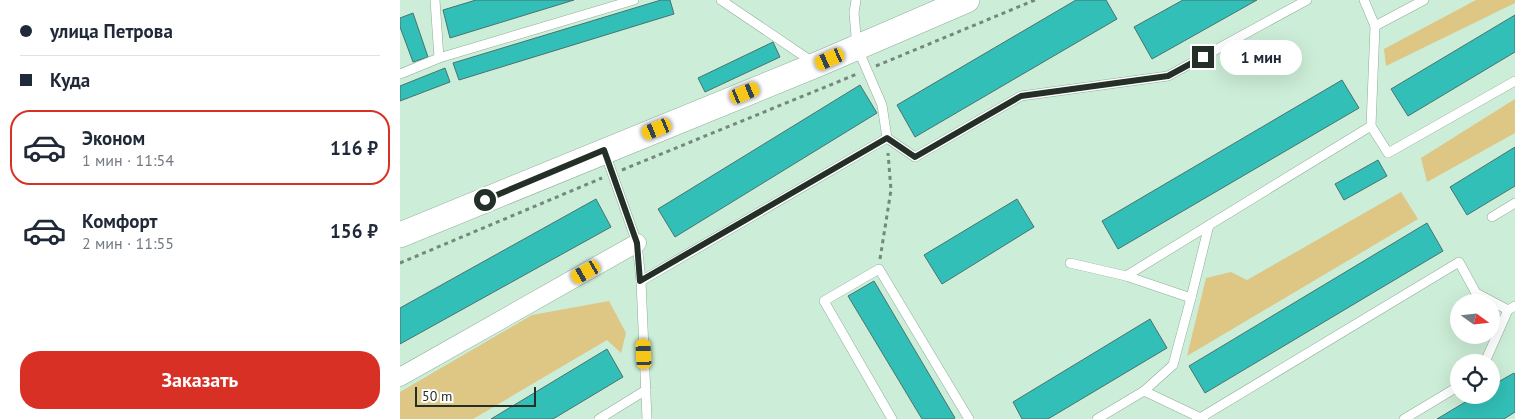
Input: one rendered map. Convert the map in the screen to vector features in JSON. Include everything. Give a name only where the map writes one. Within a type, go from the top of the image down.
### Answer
[{"type":"street","points":[[400,235],[967,0]]},
{"type":"street","points":[[400,377],[637,243]]},
{"type":"lane","points":[[435,0],[440,58]]},
{"type":"lane","points":[[400,74],[440,58],[634,0]]},
{"type":"lane","points":[[720,0],[816,64]]},
{"type":"lane","points":[[856,0],[854,13],[856,47],[882,105],[887,138],[915,157],[1021,96],[1168,76],[1307,0]]},
{"type":"lane","points":[[1364,0],[1375,26],[1371,126],[1388,153],[1515,81]]},
{"type":"lane","points":[[1375,26],[1424,0]]},
{"type":"lane","points":[[1126,276],[1371,126]]},
{"type":"lane","points":[[640,281],[887,138]]},
{"type":"lane","points":[[604,150],[637,243],[647,419]]},
{"type":"lane","points":[[1492,217],[1515,203]]},
{"type":"lane","points":[[1097,419],[1144,392],[1173,365],[1209,225]]},
{"type":"lane","points":[[1144,392],[1202,418],[1459,262],[1476,293],[1512,308],[1489,354]]},
{"type":"lane","points":[[1070,263],[1126,276],[1191,298]]},
{"type":"lane","points":[[892,419],[824,301],[879,269],[969,419]]},
{"type":"lane","points":[[599,419],[646,390]]},
{"type":"lane","points":[[1404,419],[1450,391]]},
{"type":"path","points":[[400,263],[1035,0]]},
{"type":"path","points":[[879,269],[891,190],[887,138]]},
{"type":"shaded area","points":[[1476,0],[1515,0],[1515,3],[1386,66],[1384,49]]},
{"type":"shaded area","points":[[1515,99],[1515,133],[1427,182],[1421,158]]},
{"type":"shaded area","points":[[1401,192],[1418,219],[1187,356],[1206,278],[1231,272],[1247,280]]},
{"type":"shaded area","points":[[609,301],[626,333],[621,353],[607,340],[473,419],[400,419],[400,392],[532,315]]},
{"type":"building","points":[[476,0],[574,0],[450,38],[443,10]]},
{"type":"building","points":[[661,0],[670,0],[674,14],[459,80],[453,63]]},
{"type":"building","points":[[1076,0],[1106,0],[1117,19],[915,137],[897,105]]},
{"type":"building","points":[[1183,0],[1257,0],[1152,59],[1134,27]]},
{"type":"building","points":[[413,13],[428,57],[413,62],[400,27],[400,18]]},
{"type":"building","points":[[1515,15],[1515,52],[1408,116],[1391,89]]},
{"type":"building","points":[[773,42],[780,57],[705,92],[698,78]]},
{"type":"building","points":[[445,68],[450,82],[400,101],[400,86]]},
{"type":"building","points":[[1342,80],[1359,108],[1118,249],[1102,221]]},
{"type":"building","points":[[860,85],[877,113],[675,237],[658,209]]},
{"type":"building","points":[[1515,147],[1515,186],[1467,215],[1450,187]]},
{"type":"building","points":[[1378,160],[1387,176],[1344,200],[1335,184]]},
{"type":"building","points":[[596,199],[611,227],[400,344],[400,308]]},
{"type":"building","points":[[1017,199],[1034,227],[942,284],[924,255]]},
{"type":"building","points":[[1427,223],[1443,251],[1205,393],[1189,366]]},
{"type":"building","points":[[874,281],[955,418],[922,419],[848,296]]},
{"type":"building","points":[[1150,319],[1167,348],[1048,419],[1022,419],[1013,402]]},
{"type":"building","points":[[607,349],[623,377],[553,419],[491,419]]},
{"type":"building","points":[[1514,373],[1515,375],[1515,412],[1504,419],[1437,419],[1462,404],[1500,404],[1500,381]]},
{"type":"route","points":[[485,200],[604,150],[637,243],[640,281],[887,138],[915,157],[1021,96],[1168,76],[1203,57]]}]
